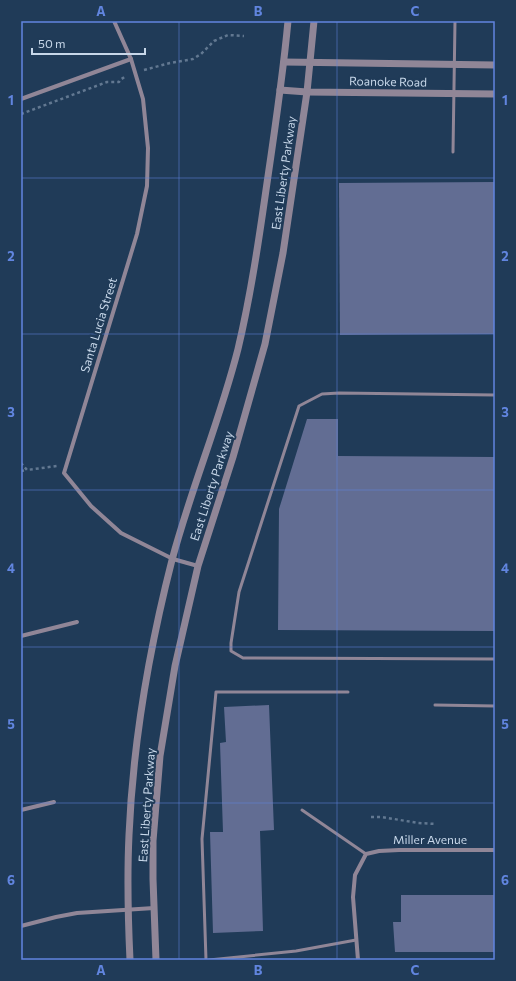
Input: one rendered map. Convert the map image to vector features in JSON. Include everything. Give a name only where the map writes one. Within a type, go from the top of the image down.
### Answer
[{"type":"street","name":"Santa Lucia Street","points":[[114,21],[130,59],[143,99],[148,148],[147,186],[137,234],[64,473],[91,506],[121,533],[173,559],[198,566]]},
{"type":"street","name":"East Liberty Parkway","points":[[130,960],[128,909],[129,836],[139,721],[155,635],[173,559],[237,350],[255,261],[284,62],[288,21]]},
{"type":"street","name":"East Liberty Parkway","points":[[156,960],[154,841],[160,756],[175,666],[198,566],[235,450],[265,344],[283,253],[307,92],[314,21]]},
{"type":"street","points":[[21,99],[130,59]]},
{"type":"street","name":"Roanoke Road","points":[[284,62],[495,65]]},
{"type":"street","name":"Roanoke Road","points":[[280,90],[307,92],[495,94]]},
{"type":"street","points":[[21,636],[77,622]]},
{"type":"street","points":[[21,810],[54,802]]},
{"type":"street","name":"Miller Avenue","points":[[366,854],[379,851],[399,850],[495,850]]},
{"type":"street","points":[[358,960],[353,897],[355,875],[366,854]]},
{"type":"street","points":[[21,926],[77,913],[154,908]]},
{"type":"lane","points":[[453,152],[455,21]]},
{"type":"lane","points":[[495,395],[339,393],[322,394],[298,406],[271,496],[239,592],[231,651],[243,658],[495,659]]},
{"type":"lane","points":[[206,960],[202,839],[216,692],[348,692]]},
{"type":"lane","points":[[435,705],[495,706]]},
{"type":"lane","points":[[302,810],[366,854]]},
{"type":"lane","points":[[209,960],[296,951],[356,940]]},
{"type":"path","points":[[150,69],[170,63],[193,59],[201,54],[214,41],[228,35],[244,36]]},
{"type":"path","points":[[21,114],[107,82],[119,82]]},
{"type":"path","points":[[21,463],[27,470]]},
{"type":"path","points":[[21,471],[67,464]]},
{"type":"path","points":[[371,817],[436,824]]},
{"type":"building","points":[[495,182],[495,334],[340,335],[339,183]]},
{"type":"building","points":[[307,419],[338,419],[338,456],[495,457],[495,631],[278,630],[279,509]]},
{"type":"building","points":[[269,705],[274,830],[260,831],[263,931],[213,933],[210,832],[223,832],[220,743],[226,742],[224,707]]},
{"type":"building","points":[[401,895],[495,895],[495,952],[395,952],[393,922],[401,922]]}]
